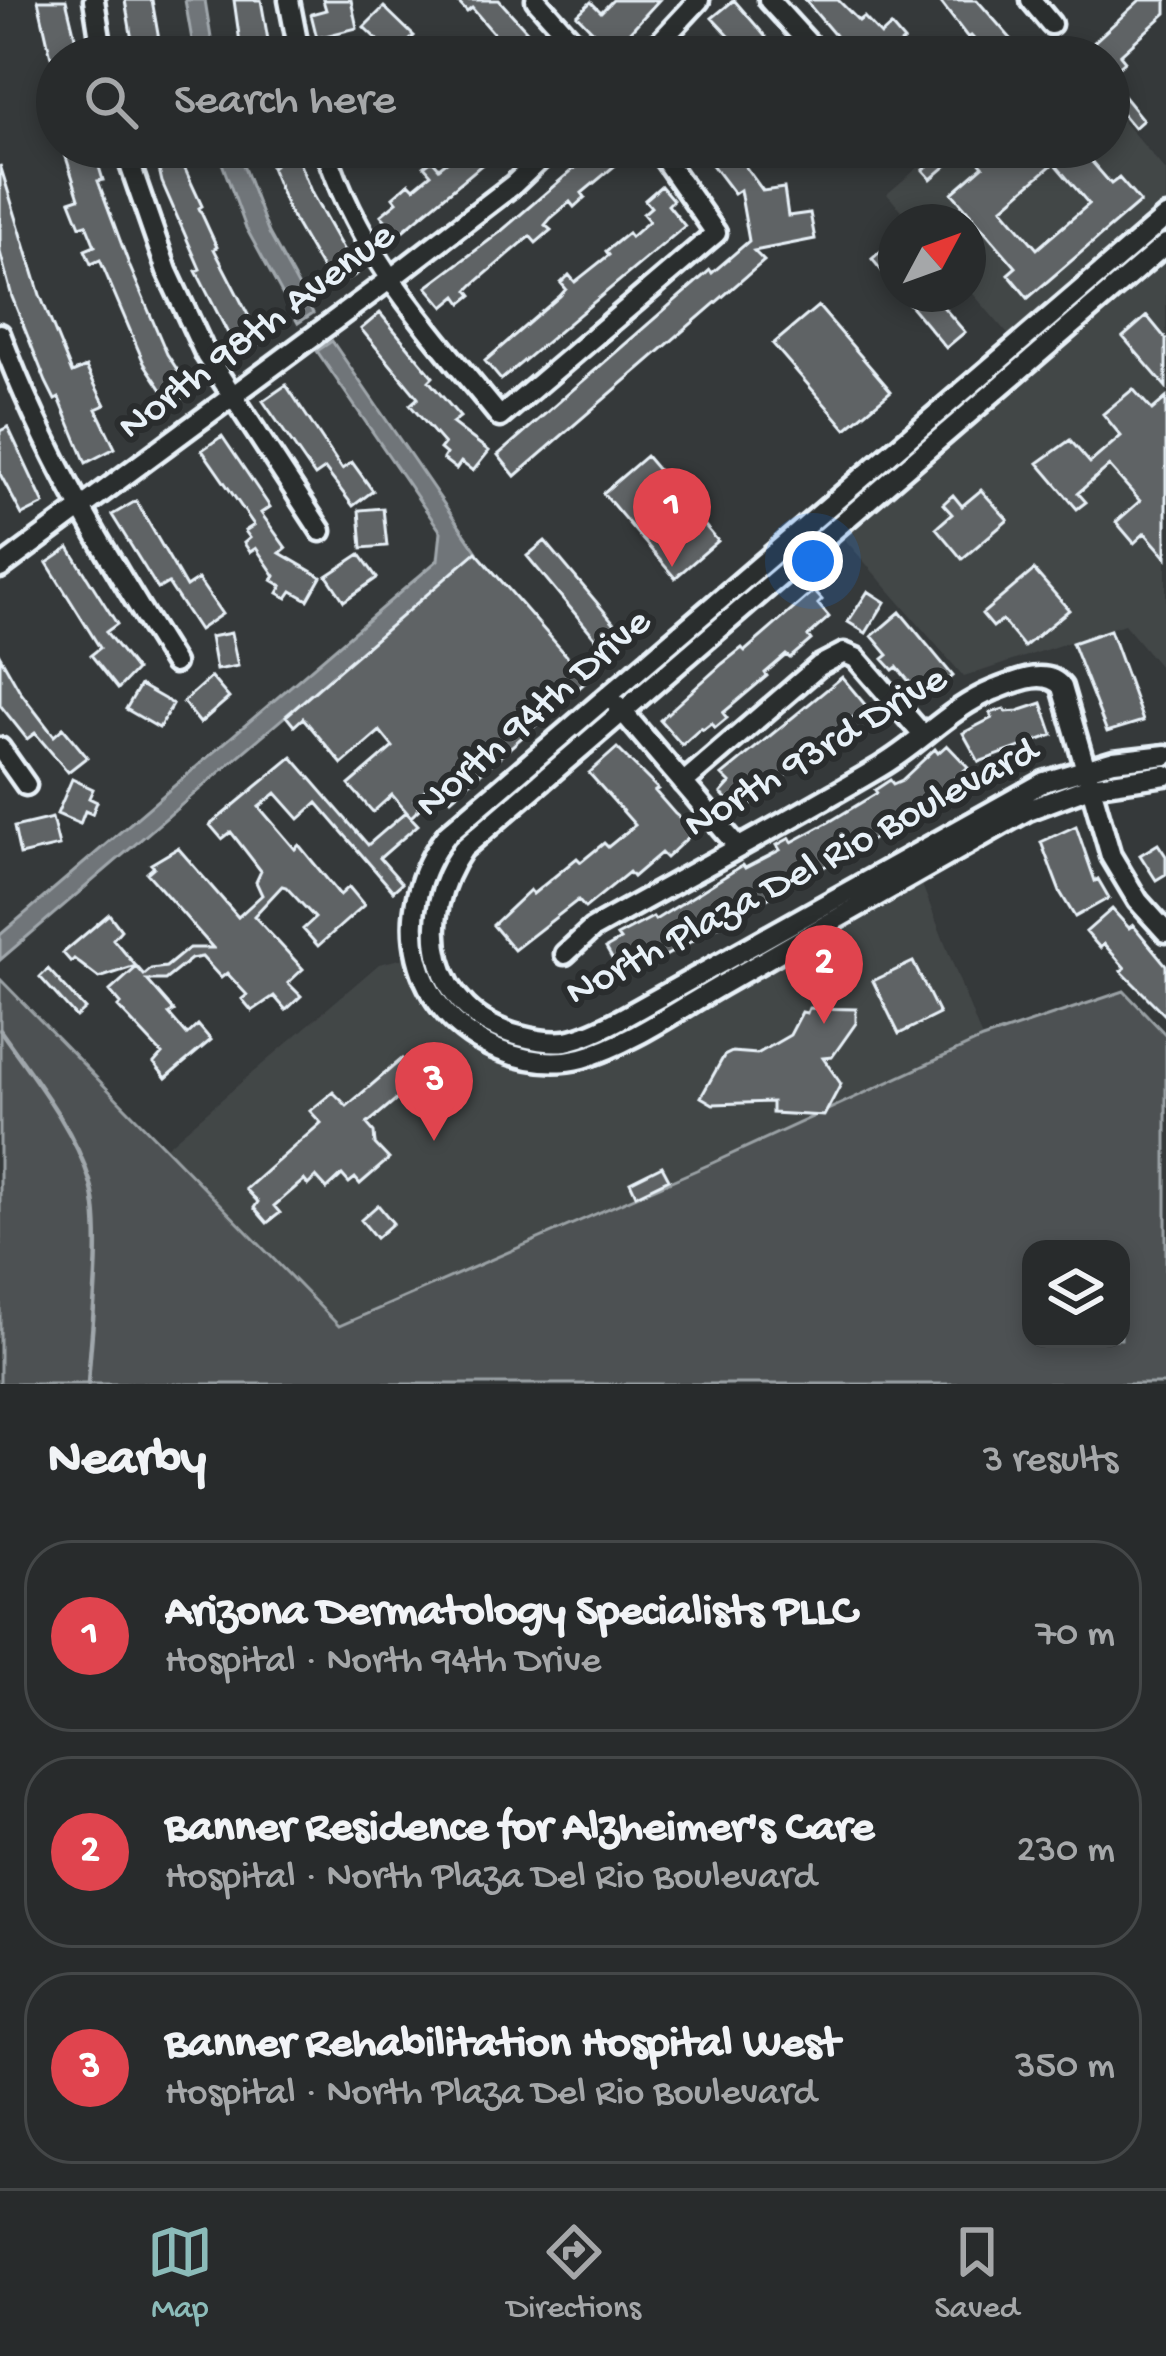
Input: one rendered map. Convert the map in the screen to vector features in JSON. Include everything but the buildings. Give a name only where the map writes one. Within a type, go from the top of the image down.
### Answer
[{"type":"street","points":[[94,0],[100,36]]},
{"type":"street","points":[[289,0],[296,36]]},
{"type":"street","points":[[536,0],[568,36]]},
{"type":"street","points":[[666,36],[699,0]]},
{"type":"street","points":[[769,0],[801,36]]},
{"type":"street","points":[[1020,1],[1051,23]]},
{"type":"street","points":[[131,168],[183,309],[232,397],[321,531]]},
{"type":"street","points":[[331,168],[340,197],[389,280],[500,417],[716,233],[671,168]]},
{"type":"street","name":"North 98th Avenue","points":[[0,568],[389,280],[531,168]]},
{"type":"street","name":"North 94th Drive","points":[[472,1025],[448,983],[434,922],[446,877],[463,850],[615,703],[847,504],[1166,218]]},
{"type":"street","name":"North 94th Drive","points":[[847,504],[1166,244]]},
{"type":"street","points":[[0,334],[23,397],[79,510],[174,663]]},
{"type":"street","points":[[683,783],[819,666],[844,653],[856,658],[923,735]]},
{"type":"street","name":"North 93rd Drive","points":[[565,954],[592,929],[885,764],[954,710],[996,689],[1032,678],[1055,679],[1089,776]]},
{"type":"street","points":[[615,703],[738,847]]},
{"type":"street","points":[[0,748],[26,785]]},
{"type":"street","name":"North Plaza Del Rio Boulevard","points":[[472,1025],[547,1042],[587,1034],[1005,801],[1166,755]]},
{"type":"street","name":"North Plaza Del Rio Boulevard","points":[[1089,776],[1166,775]]},
{"type":"street","points":[[1089,776],[1111,856],[1162,921]]},
{"type":"shaded area","points":[[185,0],[205,0],[211,36],[191,36]]},
{"type":"shaded area","points":[[1130,129],[1166,171],[1166,207],[1012,339],[986,309],[986,204],[896,204],[887,194],[917,168],[1130,168]]},
{"type":"shaded area","points":[[224,168],[244,168],[269,233],[313,313],[298,323],[246,228]]},
{"type":"shaded area","points":[[1166,254],[1166,674],[1124,624],[964,677],[841,535]]},
{"type":"shaded area","points":[[332,341],[477,552],[0,960],[0,935],[438,560],[441,532],[317,351]]},
{"type":"shaded area","points":[[921,882],[982,1039],[339,1326],[165,1148],[379,964],[408,957],[422,997],[447,1029],[460,1041],[510,1064],[639,1043]]},
{"type":"shaded area","points":[[0,979],[339,1326],[982,1039],[1124,991],[1166,1035],[1166,1384],[0,1384]]},
{"type":"waterway","points":[[0,1030],[62,1121],[90,1181],[97,1252],[88,1384]]},
{"type":"place","name":"Arizona Dermatology Specialists PLLC","points":[[672,567]]},
{"type":"place","name":"Banner Residence for Alzheimer's Care","points":[[824,1024]]},
{"type":"place","name":"Banner Rehabilitation Hospital West","points":[[434,1141]]}]
